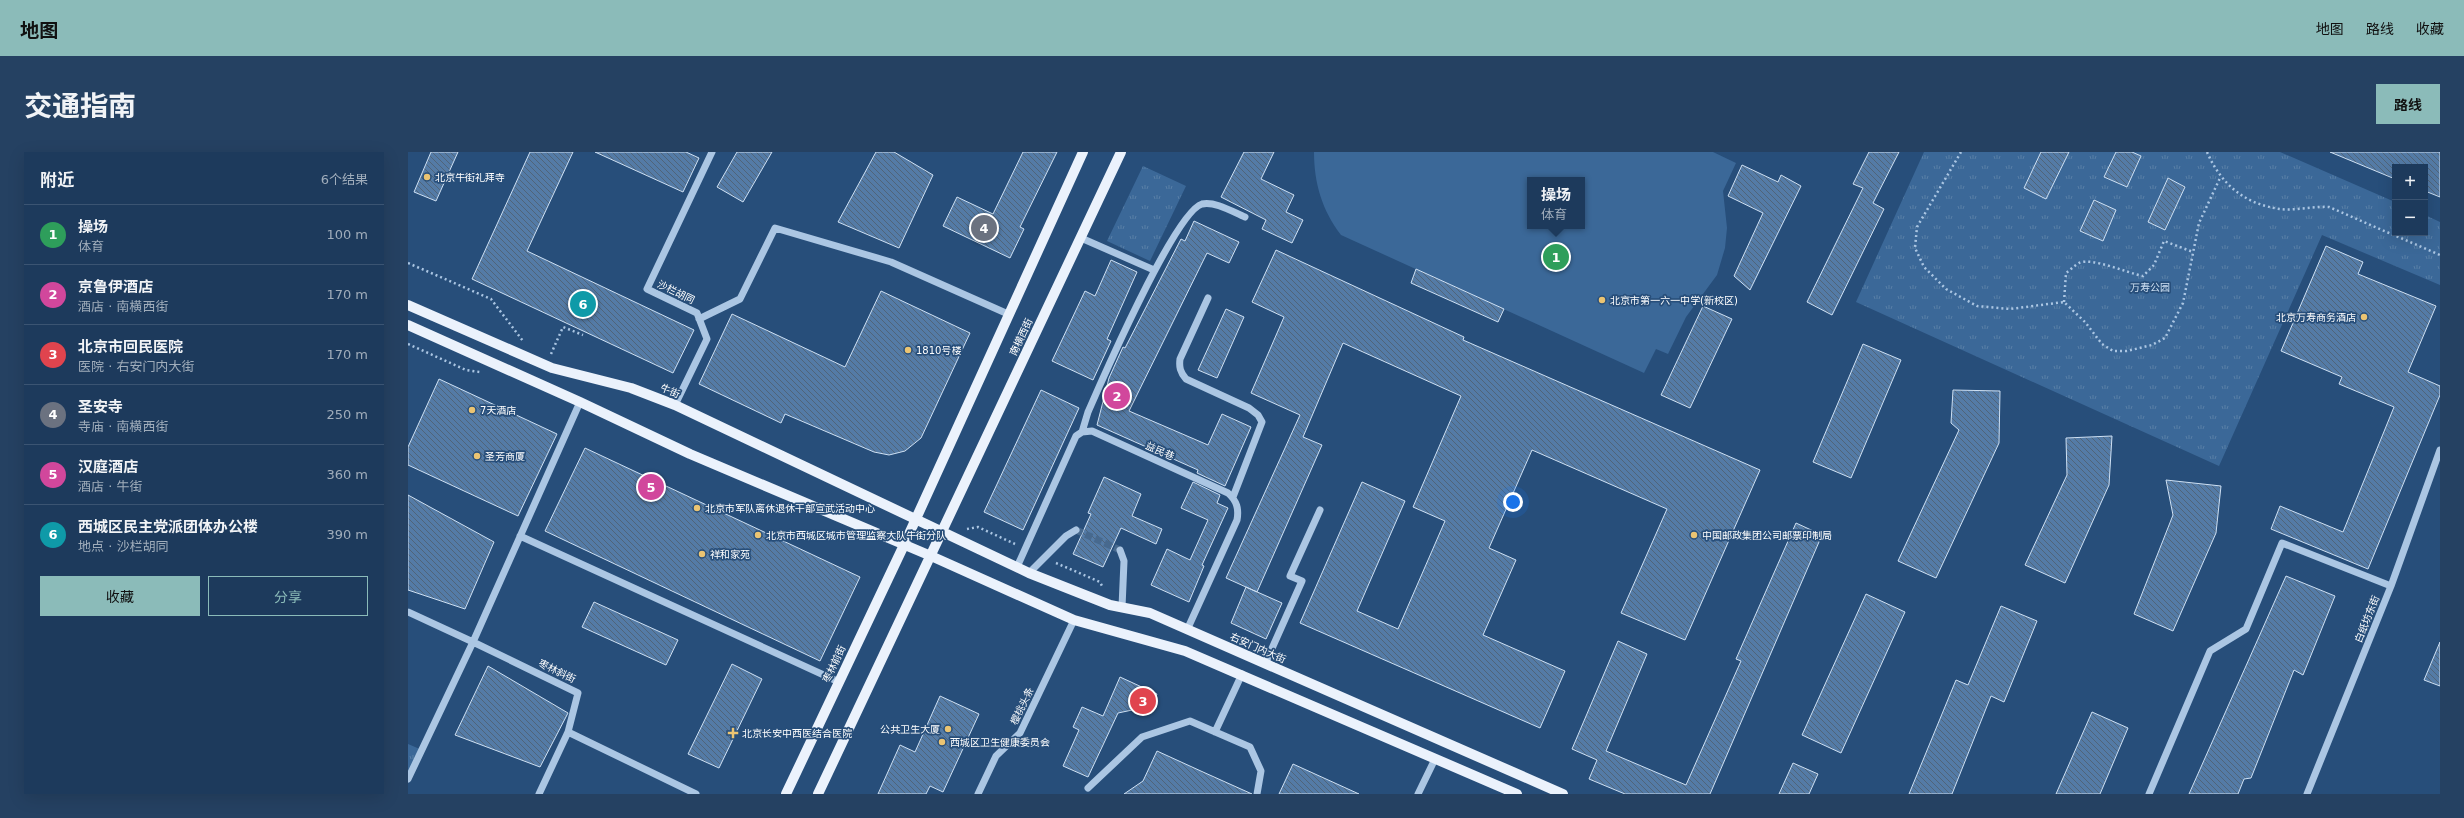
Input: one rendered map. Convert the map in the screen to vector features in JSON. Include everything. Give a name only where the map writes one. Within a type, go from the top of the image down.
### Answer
[{"type":"main road","points":[[915,520],[1083,152]]},
{"type":"main road","name":"南横西街","points":[[931,556],[1121,152]]},
{"type":"main road","name":"牛街","points":[[408,306],[552,368],[631,388],[675,405],[942,532]]},
{"type":"main road","points":[[408,325],[580,402],[690,454],[931,556],[1074,620],[1185,651],[1242,674],[1518,794]]},
{"type":"main road","name":"枣林前街","points":[[786,794],[915,520]]},
{"type":"main road","name":"右安门内大街","points":[[942,532],[1029,573],[1110,605],[1150,614],[1442,743],[1563,794]]},
{"type":"main road","points":[[818,794],[931,556]]},
{"type":"main road","points":[[1435,759],[1442,743]]},
{"type":"street","name":"沙栏胡同","points":[[675,405],[707,339],[698,313],[647,289],[712,152]]},
{"type":"street","points":[[1017,567],[1076,436],[1082,432],[1088,412],[1154,270],[1189,214],[1201,204],[1212,204],[1245,217]]},
{"type":"street","points":[[700,318],[740,299],[775,228],[891,262],[1008,314]]},
{"type":"street","points":[[1081,238],[1154,270]]},
{"type":"street","points":[[1187,630],[1237,520],[1239,512],[1233,497],[1262,422],[1258,415],[1249,408],[1186,379],[1182,374],[1179,367],[1180,359],[1208,298]]},
{"type":"street","points":[[408,779],[473,642],[580,402]]},
{"type":"street","name":"益民巷","points":[[1082,432],[1092,431],[1228,493],[1233,497]]},
{"type":"street","name":"白纸坊东街","points":[[2307,794],[2391,586],[2440,450]]},
{"type":"street","points":[[1265,664],[1302,581],[1290,576],[1320,510]]},
{"type":"street","points":[[1029,573],[1060,541],[1076,530]]},
{"type":"street","points":[[520,536],[839,682]]},
{"type":"street","points":[[2149,794],[2210,651],[2246,629],[2282,543],[2391,586]]},
{"type":"street","points":[[1120,550],[1124,561],[1122,607]]},
{"type":"street","points":[[408,612],[473,642]]},
{"type":"street","name":"樱桃头条","points":[[978,794],[996,756],[1020,733],[1074,620]]},
{"type":"street","name":"枣林斜街","points":[[473,642],[578,693],[568,732],[539,794]]},
{"type":"street","points":[[1215,732],[1242,674]]},
{"type":"street","points":[[1088,788],[1142,737],[1190,721],[1250,747],[1261,771],[1257,794]]},
{"type":"street","points":[[568,732],[696,794]]},
{"type":"street","points":[[1418,794],[1435,759]]},
{"type":"path","points":[[1961,152],[1917,227],[1915,248],[1924,267],[1946,289],[1977,306],[2010,309],[2064,302]]},
{"type":"path","points":[[2207,152],[2220,178],[2235,192],[2258,204],[2280,209],[2310,206],[2329,207],[2440,255]]},
{"type":"path","points":[[2064,302],[2085,322],[2102,344],[2113,351],[2127,351],[2152,345],[2165,338],[2183,303],[2199,223],[2220,178]]},
{"type":"path","points":[[2064,302],[2066,273],[2080,263],[2096,261],[2123,272],[2143,276],[2154,265],[2164,241],[2193,252]]},
{"type":"path","points":[[408,263],[491,299],[525,343]]},
{"type":"green space","points":[[1314,152],[1713,152],[1736,163],[1723,191],[1727,228],[1725,248],[1717,275],[1686,317],[1668,354],[1656,349],[1644,373],[1341,235],[1334,226],[1324,206],[1320,196]]},
{"type":"green space","name":"万寿公园","points":[[1924,152],[2280,152],[2392,201],[2392,236],[2428,236],[2428,216],[2440,222],[2440,285],[2322,235],[2219,466],[1856,302]]},
{"type":"green space","points":[[1143,166],[1186,186],[1150,261],[1107,241]]},
{"type":"green space","points":[[408,744],[422,750],[408,779]]},
{"type":"building","points":[[431,152],[458,152],[436,201],[414,192]]},
{"type":"building","points":[[530,152],[573,152],[527,251],[694,330],[673,373],[472,279]]},
{"type":"building","points":[[595,152],[686,152],[699,158],[683,192]]},
{"type":"building","points":[[737,152],[772,152],[743,202],[717,187]]},
{"type":"building","points":[[876,152],[894,152],[933,175],[899,248],[838,222]]},
{"type":"building","points":[[1023,152],[1057,152],[1020,227],[1024,229],[1010,258],[943,226],[957,197],[993,214]]},
{"type":"building","points":[[1244,152],[1274,152],[1261,179],[1294,195],[1286,212],[1303,220],[1292,243],[1262,229],[1266,220],[1221,197]]},
{"type":"building","points":[[1869,152],[1899,152],[1873,203],[1884,209],[1832,315],[1807,302],[1863,188],[1853,184]]},
{"type":"building","points":[[2041,152],[2069,152],[2046,199],[2024,188]]},
{"type":"building","points":[[2116,152],[2132,152],[2141,156],[2127,187],[2104,177]]},
{"type":"building","points":[[2330,152],[2440,152],[2440,197],[2428,192],[2428,164],[2392,164],[2392,178]]},
{"type":"building","points":[[1742,165],[1778,182],[1781,175],[1801,186],[1750,290],[1734,276],[1763,213],[1728,196]]},
{"type":"building","points":[[2168,178],[2185,187],[2165,230],[2148,222]]},
{"type":"building","points":[[2094,200],[2116,210],[2103,241],[2080,231]]},
{"type":"building","points":[[1194,221],[1239,242],[1229,263],[1207,253],[1129,411],[1208,445],[1222,414],[1251,427],[1225,486],[1197,473],[1198,470],[1097,425],[1109,378],[1123,347],[1125,348],[1181,239],[1185,241]]},
{"type":"building","points":[[2326,246],[2363,262],[2358,274],[2436,306],[2408,372],[2440,386],[2440,395],[2368,569],[2271,529],[2280,506],[2343,532],[2394,407],[2339,384],[2342,377],[2281,351]]},
{"type":"building","name":"中国邮政集团公司邮票印制局","points":[[1276,250],[1464,337],[1463,340],[1760,470],[1685,640],[1621,613],[1667,509],[1532,450],[1489,548],[1516,560],[1483,635],[1565,671],[1540,728],[1300,623],[1362,482],[1405,501],[1357,611],[1398,629],[1445,521],[1413,507],[1461,396],[1343,343],[1303,437],[1322,445],[1257,592],[1226,578],[1300,415],[1251,393],[1284,317],[1252,302]]},
{"type":"building","points":[[1111,260],[1137,272],[1107,339],[1111,341],[1093,380],[1052,361],[1085,291],[1095,296]]},
{"type":"building","points":[[1416,269],[1504,309],[1498,322],[1411,283]]},
{"type":"building","points":[[881,291],[970,333],[921,438],[905,451],[889,455],[874,452],[785,414],[781,423],[699,384],[732,314],[845,367]]},
{"type":"building","points":[[1703,306],[1732,319],[1690,408],[1661,395]]},
{"type":"building","points":[[1226,309],[1244,317],[1217,378],[1198,370]]},
{"type":"building","points":[[1863,344],[1901,360],[1851,478],[1813,462]]},
{"type":"building","name":"圣芳商厦","points":[[439,379],[557,434],[518,516],[408,465],[408,447]]},
{"type":"building","points":[[1041,390],[1079,408],[1023,530],[984,512]]},
{"type":"building","points":[[1953,390],[2000,391],[1999,443],[1936,578],[1898,561],[1959,430],[1951,423]]},
{"type":"building","points":[[2112,436],[2109,485],[2065,583],[2025,565],[2067,475],[2066,438]]},
{"type":"building","name":"祥和家苑","points":[[585,448],[860,577],[820,661],[545,531]]},
{"type":"building","points":[[1104,477],[1141,494],[1132,516],[1162,529],[1156,544],[1121,528],[1103,567],[1073,554],[1091,514],[1088,513]]},
{"type":"building","points":[[2166,480],[2221,486],[2216,533],[2173,631],[2134,614],[2173,515]]},
{"type":"building","points":[[1193,482],[1220,495],[1217,503],[1228,508],[1202,565],[1204,566],[1189,602],[1151,585],[1167,549],[1190,560],[1208,520],[1181,508]]},
{"type":"building","points":[[408,495],[494,542],[465,609],[408,590]]},
{"type":"building","points":[[1796,523],[1822,535],[1710,794],[1625,794],[1589,779],[1597,760],[1572,749],[1618,641],[1647,654],[1606,751],[1686,785],[1741,661],[1736,659]]},
{"type":"building","points":[[2286,576],[2335,596],[2303,675],[2294,670],[2251,778],[2244,779],[2238,794],[2189,794]]},
{"type":"building","points":[[1246,587],[1282,603],[1266,639],[1231,623]]},
{"type":"building","points":[[1866,594],[1905,612],[1841,753],[1802,735]]},
{"type":"building","points":[[594,602],[678,640],[666,665],[582,627]]},
{"type":"building","points":[[2001,606],[2037,621],[2004,702],[1991,696],[1952,794],[1909,794],[1956,680],[1968,685]]},
{"type":"building","points":[[2440,642],[2440,686],[2424,680]]},
{"type":"building","points":[[732,664],[762,679],[719,768],[688,754]]},
{"type":"building","points":[[488,666],[568,713],[540,767],[455,735]]},
{"type":"building","points":[[1120,677],[1157,694],[1148,714],[1137,709],[1118,713],[1088,777],[1063,766],[1079,730],[1073,727],[1082,707],[1103,716]]},
{"type":"building","name":"公共卫生大厦","points":[[940,696],[979,714],[943,792],[930,786],[926,794],[878,794],[900,745],[915,752]]},
{"type":"building","points":[[2092,712],[2128,728],[2100,794],[2056,794]]},
{"type":"building","points":[[1157,751],[1252,794],[1124,794],[1143,781]]},
{"type":"building","points":[[1793,763],[1818,774],[1809,794],[1779,794]]},
{"type":"building","points":[[1293,764],[1359,794],[1279,794]]},
{"type":"tunnel","points":[[1076,530],[1120,550]]},
{"type":"place","name":"北京牛街礼拜寺","points":[[427,177]]},
{"type":"place","name":"圣安寺","points":[[984,228]]},
{"type":"place","name":"操场","points":[[1556,257]]},
{"type":"place","name":"北京市第一六一中学(新校区)","points":[[1602,300]]},
{"type":"place","name":"西城区民主党派团体办公楼","points":[[583,304]]},
{"type":"place","name":"北京万寿商务酒店","points":[[2364,317]]},
{"type":"place","name":"1810号楼","points":[[908,350]]},
{"type":"place","name":"京鲁伊酒店","points":[[1117,396]]},
{"type":"place","name":"7天酒店","points":[[472,410]]},
{"type":"place","name":"圣芳商厦","points":[[477,456]]},
{"type":"place","name":"汉庭酒店","points":[[651,487]]},
{"type":"place","name":"北京市军队离休退休干部宣武活动中心","points":[[697,508]]},
{"type":"place","name":"北京市西城区城市管理监察大队牛街分队","points":[[758,535]]},
{"type":"place","name":"中国邮政集团公司邮票印制局","points":[[1694,535]]},
{"type":"place","name":"祥和家苑","points":[[702,554]]},
{"type":"place","name":"北京市回民医院","points":[[1143,701]]},
{"type":"place","name":"公共卫生大厦","points":[[948,729]]},
{"type":"place","name":"北京长安中西医结合医院","points":[[733,733]]},
{"type":"place","name":"西城区卫生健康委员会","points":[[942,742]]}]
